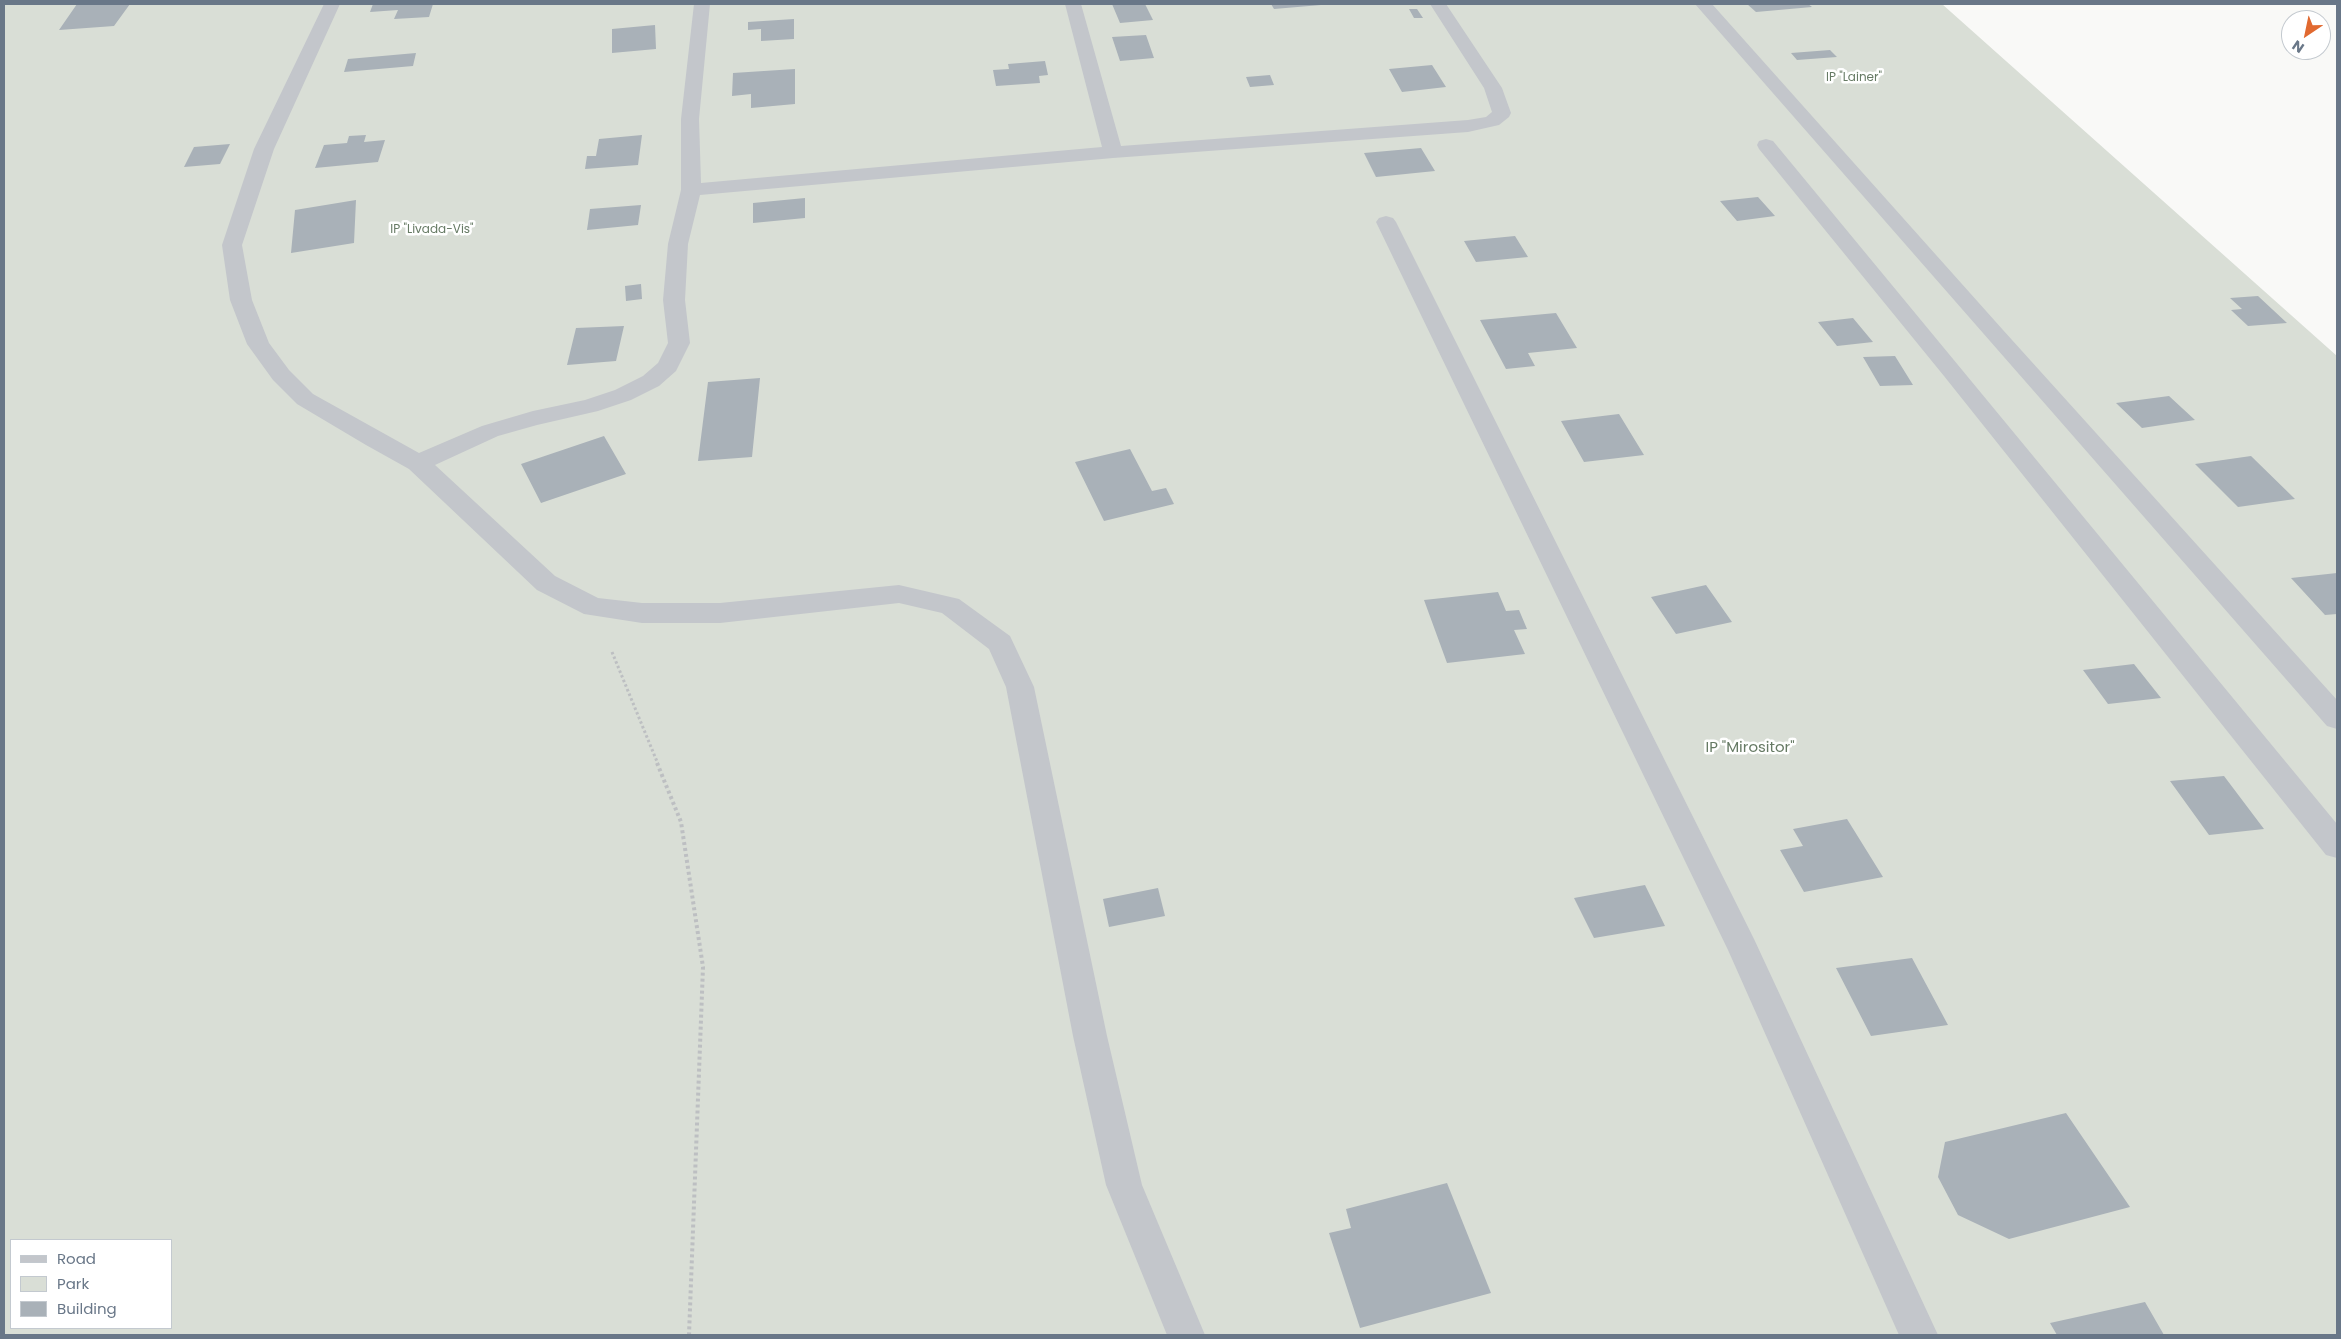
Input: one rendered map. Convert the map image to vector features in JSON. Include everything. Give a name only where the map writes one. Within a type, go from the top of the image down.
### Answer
[{"type":"street","points":[[332,4],[264,149],[232,245],[242,300],[258,344],[281,375],[305,399],[374,440],[418,463],[546,583],[594,607],[642,613],[720,613],[900,594],[950,606],[1000,643],[1020,687],[1090,1036],[1124,1185],[1186,1335]]},
{"type":"street","points":[[418,463],[490,431],[533,418],[590,406],[623,395],[651,381],[668,366],[679,343],[674,300],[678,244],[691,190],[690,120],[702,4]]},
{"type":"street","points":[[1073,4],[1113,152]]},
{"type":"street","points":[[691,190],[1113,152],[1341,137],[1468,126],[1492,121],[1502,113],[1493,88],[1438,4]]},
{"type":"street","points":[[1703,4],[2002,343],[2337,718]]},
{"type":"street","points":[[1766,145],[1952,370],[2337,846]]},
{"type":"street","points":[[1386,222],[1744,949],[1919,1335]]},
{"type":"path","points":[[594,607],[681,822],[704,967],[689,1335]]},
{"type":"green space","points":[[4,4],[1942,4],[2337,356],[2337,1335],[4,1335]]},
{"type":"building","points":[[77,4],[130,4],[114,26],[59,30]]},
{"type":"building","points":[[373,4],[433,4],[429,17],[394,19],[398,10],[370,12]]},
{"type":"building","points":[[1112,4],[1145,4],[1153,20],[1120,23]]},
{"type":"building","points":[[1271,4],[1320,4],[1321,5],[1274,9]]},
{"type":"building","points":[[1747,4],[1808,4],[1812,7],[1756,12]]},
{"type":"building","points":[[1409,9],[1417,9],[1423,18],[1414,18]]},
{"type":"building","points":[[794,19],[794,39],[761,41],[761,29],[748,30],[748,22]]},
{"type":"building","points":[[655,25],[656,49],[612,53],[612,29]]},
{"type":"building","points":[[1146,35],[1154,58],[1120,61],[1112,37]]},
{"type":"building","points":[[1830,50],[1837,57],[1797,60],[1791,53]]},
{"type":"building","points":[[416,53],[413,66],[344,72],[348,59]]},
{"type":"building","points":[[1045,61],[1048,75],[1039,76],[1040,83],[996,86],[993,70],[1009,69],[1008,64]]},
{"type":"building","points":[[1432,65],[1446,87],[1402,92],[1389,69]]},
{"type":"building","points":[[795,69],[795,104],[751,108],[751,94],[732,96],[733,73]]},
{"type":"building","points":[[1270,75],[1274,85],[1250,87],[1246,77]]},
{"type":"building","points":[[366,135],[364,142],[385,140],[378,162],[315,168],[324,145],[347,143],[349,136]]},
{"type":"building","points":[[642,135],[638,165],[585,169],[587,156],[596,156],[599,139]]},
{"type":"building","points":[[230,144],[220,164],[184,167],[194,147]]},
{"type":"building","points":[[1421,148],[1435,171],[1376,177],[1364,153]]},
{"type":"building","points":[[1758,197],[1775,216],[1737,221],[1720,201]]},
{"type":"building","points":[[805,198],[805,218],[753,223],[753,203]]},
{"type":"building","points":[[356,200],[354,243],[291,253],[295,210]]},
{"type":"building","points":[[641,205],[638,225],[587,230],[590,209]]},
{"type":"building","points":[[1515,236],[1528,257],[1476,262],[1464,241]]},
{"type":"building","points":[[641,284],[642,299],[626,301],[625,286]]},
{"type":"building","points":[[2258,296],[2287,323],[2248,326],[2231,310],[2242,309],[2230,298]]},
{"type":"building","points":[[1556,313],[1577,348],[1528,353],[1535,366],[1506,369],[1480,320]]},
{"type":"building","points":[[1853,318],[1873,342],[1837,346],[1818,322]]},
{"type":"building","points":[[624,326],[616,361],[567,365],[576,328]]},
{"type":"building","points":[[1895,356],[1913,385],[1880,386],[1863,357]]},
{"type":"building","points":[[760,378],[752,457],[698,461],[708,382]]},
{"type":"building","points":[[2169,396],[2195,420],[2142,428],[2116,403]]},
{"type":"building","points":[[1619,414],[1644,455],[1584,462],[1561,421]]},
{"type":"building","points":[[604,436],[626,474],[541,503],[521,464]]},
{"type":"building","points":[[1130,449],[1152,491],[1166,488],[1174,504],[1104,521],[1075,462]]},
{"type":"building","points":[[2251,456],[2295,499],[2238,507],[2195,464]]},
{"type":"building","points":[[2337,573],[2337,614],[2325,615],[2291,578]]},
{"type":"building","points":[[1706,585],[1732,622],[1676,634],[1651,597]]},
{"type":"building","points":[[1498,592],[1506,611],[1519,610],[1527,629],[1514,630],[1525,654],[1447,663],[1424,600]]},
{"type":"building","points":[[2134,664],[2161,698],[2108,704],[2083,670]]},
{"type":"building","points":[[2224,776],[2264,829],[2209,835],[2170,781]]},
{"type":"building","points":[[1847,819],[1883,877],[1804,892],[1780,850],[1803,846],[1793,829]]},
{"type":"building","points":[[1645,885],[1665,926],[1594,938],[1574,898]]},
{"type":"building","points":[[1158,888],[1165,916],[1109,927],[1103,899]]},
{"type":"building","points":[[1912,958],[1948,1025],[1871,1036],[1836,968]]},
{"type":"building","points":[[2066,1113],[2130,1207],[2009,1239],[1958,1215],[1938,1177],[1945,1142]]},
{"type":"building","points":[[1447,1183],[1491,1293],[1360,1328],[1329,1233],[1351,1228],[1346,1209]]},
{"type":"building","points":[[2145,1302],[2164,1335],[2057,1335],[2050,1323]]},
{"type":"park label","name":"IP \"Lainer\"","points":[[1854,78]]},
{"type":"park label","name":"IP \"Livada-Vis\"","points":[[432,230]]},
{"type":"park label","name":"IP \"Mirositor\"","points":[[1750,748]]}]
